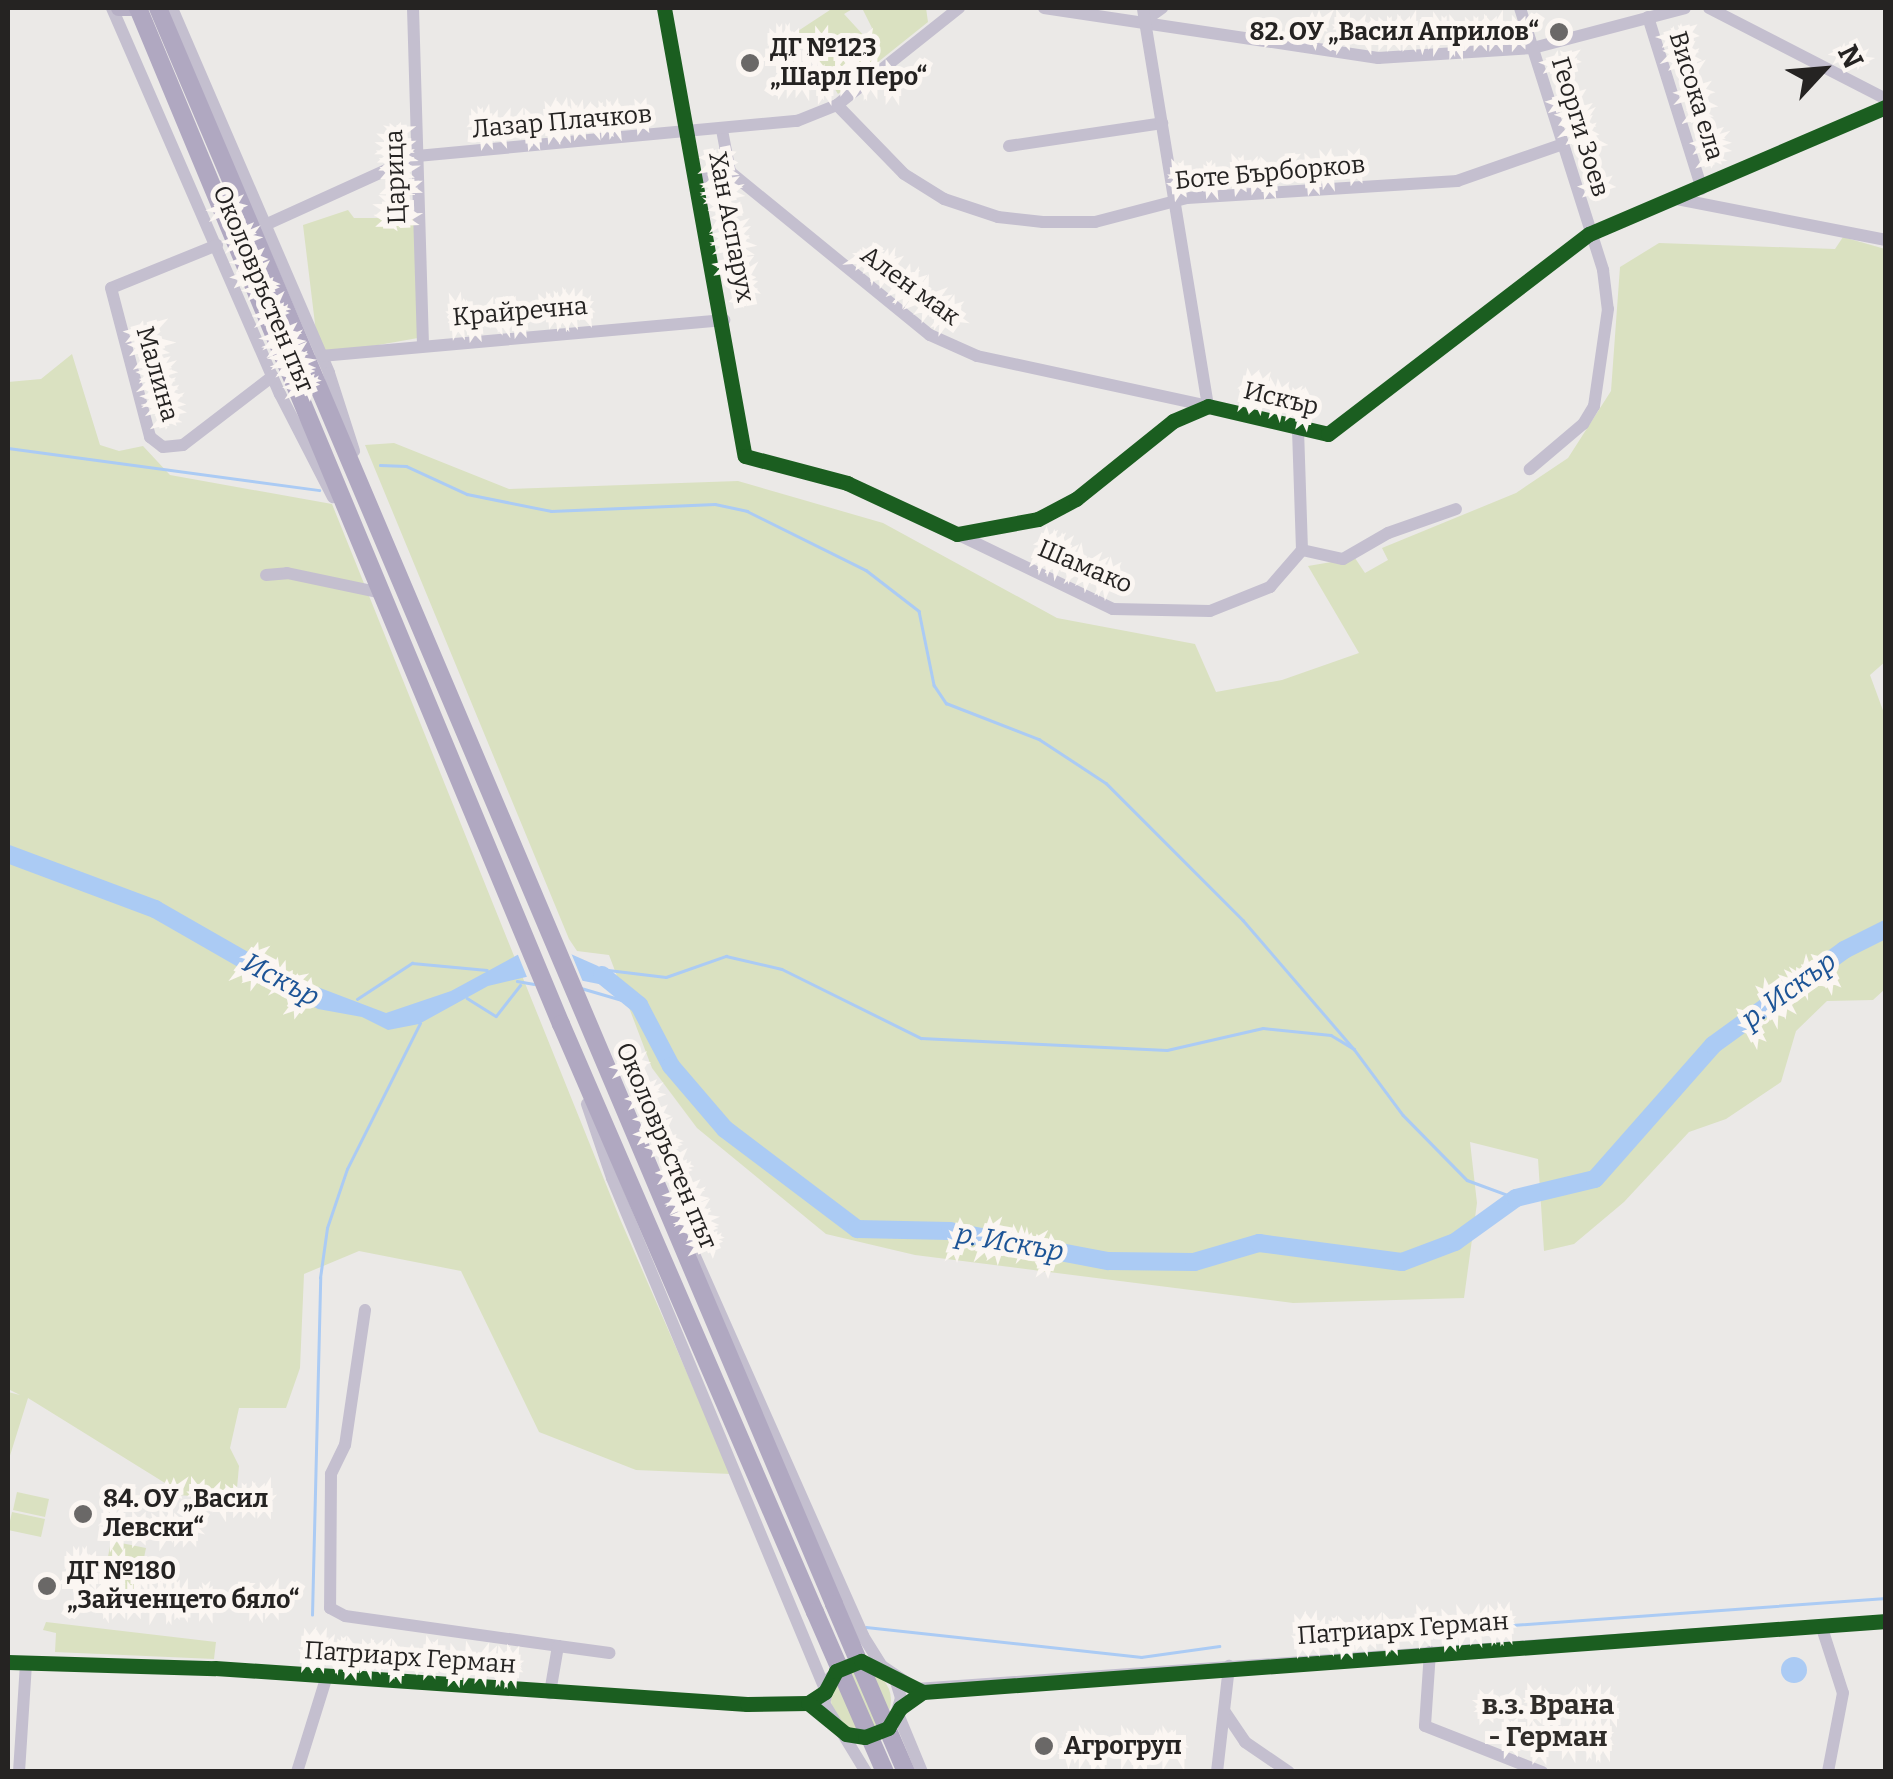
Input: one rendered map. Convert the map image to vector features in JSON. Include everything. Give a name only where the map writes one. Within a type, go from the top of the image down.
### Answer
[{"type":"highway","name":"Околовръстен път","points":[[136,8],[164,44],[382,539],[906,1772]]},
{"type":"highway","name":"Околовръстен път","points":[[158,8],[164,44],[380,589],[561,1024],[885,1772]]},
{"type":"main road","points":[[115,8],[136,8]]},
{"type":"street","name":"Околовръстен път","points":[[115,8],[273,376],[380,589]]},
{"type":"street","name":"Околовръстен път","points":[[172,8],[321,356],[382,539]]},
{"type":"street","name":"Царица","points":[[413,8],[423,344]]},
{"type":"street","name":"Хан Аспарух","points":[[664,8],[724,320],[745,456],[848,483],[957,534]]},
{"type":"street","name":"Лазар Плачков","points":[[265,225],[418,156],[797,121],[837,104],[958,8]]},
{"type":"street","points":[[1044,8],[1144,14],[1378,58],[1533,48],[1685,8]]},
{"type":"street","points":[[1144,14],[1162,8]]},
{"type":"street","name":"Георги Зоев","points":[[1520,8],[1563,144],[1608,309],[1597,394],[1583,424],[1530,469]]},
{"type":"street","points":[[1709,8],[1886,99]]},
{"type":"street","points":[[1144,14],[1208,406]]},
{"type":"street","name":"Висока ела","points":[[1648,16],[1702,189]]},
{"type":"street","name":"Боте Бърборков","points":[[837,104],[904,174],[944,198],[998,217],[1094,222],[1176,201],[1457,181],[1563,144]]},
{"type":"street","name":"Искър","points":[[957,534],[1038,519],[1076,498],[1173,421],[1208,406],[1298,432],[1328,434],[1344,426],[1588,234],[1702,189],[1886,107]]},
{"type":"street","points":[[1009,146],[1162,123]]},
{"type":"street","points":[[696,179],[730,172],[722,130]]},
{"type":"street","name":"Ален мак","points":[[730,172],[930,335],[978,356],[1208,406]]},
{"type":"street","points":[[1677,198],[1886,240]]},
{"type":"street","name":"Малина","points":[[217,245],[111,288],[150,437],[162,447],[182,445],[273,376]]},
{"type":"street","name":"Крайречна","points":[[321,356],[724,320]]},
{"type":"street","points":[[1298,432],[1302,550],[1343,559],[1388,533],[1456,509]]},
{"type":"street","name":"Шамако","points":[[957,534],[1113,609],[1146,614],[1210,610],[1245,598],[1270,587],[1302,550]]},
{"type":"street","points":[[266,575],[287,573],[380,589]]},
{"type":"street","points":[[561,1024],[612,1178],[825,1691],[826,1712],[846,1734],[866,1772]]},
{"type":"street","points":[[610,1075],[882,1666],[894,1678],[924,1692],[878,1734],[846,1734]]},
{"type":"street","points":[[365,1310],[346,1445],[331,1474],[330,1608],[340,1616],[610,1653]]},
{"type":"street","name":"Патриарх Герман","points":[[924,1692],[1229,1666],[1886,1621]]},
{"type":"street","points":[[1821,1625],[1842,1692],[1828,1772]]},
{"type":"street","points":[[550,1693],[558,1646]]},
{"type":"street","points":[[1430,1652],[1425,1726],[1542,1772]]},
{"type":"street","name":"Патриарх Герман","points":[[8,1662],[550,1693],[808,1703],[826,1712]]},
{"type":"street","points":[[19,1772],[26,1663]]},
{"type":"street","points":[[808,1703],[825,1691],[848,1663],[882,1666]]},
{"type":"street","points":[[1218,1772],[1229,1666]]},
{"type":"street","points":[[894,1678],[899,1711],[922,1772]]},
{"type":"street","points":[[296,1772],[326,1679]]},
{"type":"street","points":[[1226,1712],[1244,1742],[1289,1772]]},
{"type":"street","points":[[1222,1742],[1244,1742]]},
{"type":"green space","points":[[833,8],[854,8],[844,14],[866,38],[872,28],[862,8],[926,8],[928,22],[838,94],[798,31]]},
{"type":"green space","points":[[348,210],[354,218],[415,218],[418,338],[327,354],[316,332],[303,225]]},
{"type":"green space","points":[[1843,237],[1885,249],[1886,661],[1870,675],[1885,716],[1885,989],[1873,1000],[1827,1001],[1796,1031],[1781,1082],[1726,1119],[1689,1132],[1624,1202],[1574,1244],[1544,1251],[1538,1159],[1470,1142],[1477,1203],[1464,1298],[1293,1303],[915,1255],[826,1234],[697,1128],[652,1068],[609,955],[577,951],[569,939],[365,445],[394,443],[509,489],[738,481],[883,523],[1057,618],[1195,644],[1216,692],[1282,680],[1359,653],[1308,566],[1355,558],[1365,573],[1388,560],[1382,548],[1516,493],[1568,458],[1611,391],[1620,267],[1659,243],[1835,249]]},
{"type":"green space","points":[[72,354],[100,445],[119,451],[143,446],[170,475],[332,504],[620,1219],[731,1474],[636,1470],[539,1432],[461,1271],[359,1251],[304,1274],[300,1368],[286,1408],[239,1408],[230,1448],[239,1466],[236,1499],[163,1494],[165,1483],[28,1398],[8,1462],[8,1392],[20,1395],[8,1389],[8,382],[41,379]]},
{"type":"green space","points":[[17,1492],[49,1499],[45,1517],[13,1510]]},
{"type":"green space","points":[[12,1512],[45,1519],[41,1537],[8,1530]]},
{"type":"green space","points":[[111,1541],[146,1548],[133,1611],[99,1604]]},
{"type":"green space","points":[[46,1622],[216,1642],[214,1659],[55,1652],[56,1633],[43,1630]]},
{"type":"green space","points":[[861,1670],[882,1679],[891,1700],[882,1721],[861,1730],[840,1721],[831,1700],[840,1679]]},
{"type":"water","points":[[564,951],[598,966],[619,988],[543,973],[488,986],[419,1024],[388,1030],[362,1017],[318,1009],[273,985],[286,975],[386,1013],[451,991],[521,953]]},
{"type":"water","points":[[1794,1657],[1803,1661],[1807,1670],[1803,1679],[1794,1683],[1785,1679],[1781,1670],[1785,1661]]},
{"type":"pier","points":[[541,944],[569,948],[583,982],[559,976],[529,982],[516,950]]},
{"type":"waterway","points":[[8,448],[319,490]]},
{"type":"waterway","points":[[380,465],[406,466],[467,494],[551,511],[715,504],[747,511],[866,570],[919,611],[934,685],[946,703],[1039,739],[1106,783],[1243,920],[1354,1049]]},
{"type":"waterway","name":"Искър","points":[[8,854],[155,909],[298,991]]},
{"type":"waterway","name":"р. Искър","points":[[602,975],[639,1005],[671,1066],[725,1129],[857,1229],[950,1231],[1108,1261],[1194,1262],[1259,1243],[1402,1262],[1455,1242],[1516,1198],[1595,1179],[1713,1045],[1844,950],[1886,929]]},
{"type":"waterway","name":"р. Искър","points":[[600,969],[666,977],[726,956],[782,969],[921,1038],[1167,1050],[1263,1028],[1331,1035],[1354,1049],[1403,1115],[1467,1180],[1516,1198]]},
{"type":"waterway","points":[[357,999],[412,963],[487,970]]},
{"type":"waterway","points":[[517,981],[534,984]]},
{"type":"waterway","points":[[467,998],[496,1016],[520,985]]},
{"type":"waterway","points":[[581,988],[639,1005]]},
{"type":"waterway","points":[[312,1615],[320,1278],[327,1228],[347,1169],[420,1023]]},
{"type":"waterway","points":[[1348,1637],[1886,1598]]},
{"type":"waterway","points":[[866,1627],[1141,1657],[1219,1646]]},
{"type":"cycle path","points":[[664,8],[745,456],[847,483],[957,534],[1038,519],[1076,499],[1173,421],[1208,406],[1328,434],[1589,234],[1886,107]]},
{"type":"cycle path","points":[[8,1662],[215,1668],[747,1704],[808,1703],[825,1692],[836,1671],[861,1661],[923,1692],[1886,1621]]},
{"type":"cycle path","points":[[808,1703],[846,1734],[865,1737],[888,1728],[900,1708],[923,1692]]},
{"type":"place","name":"82. ОУ „Васил Априлов“","points":[[1559,32]]},
{"type":"place","name":"ДГ №123 „Шарл Перо“","points":[[750,63]]},
{"type":"place","name":"84. ОУ „Васил Левски“","points":[[83,1514]]},
{"type":"place","name":"ДГ №180 „Зайченцето бяло“","points":[[47,1586]]},
{"type":"place","name":"Агрогруп","points":[[1044,1746]]},
{"type":"district","name":"в.з. Врана - Герман","points":[[1548,1721]]}]
